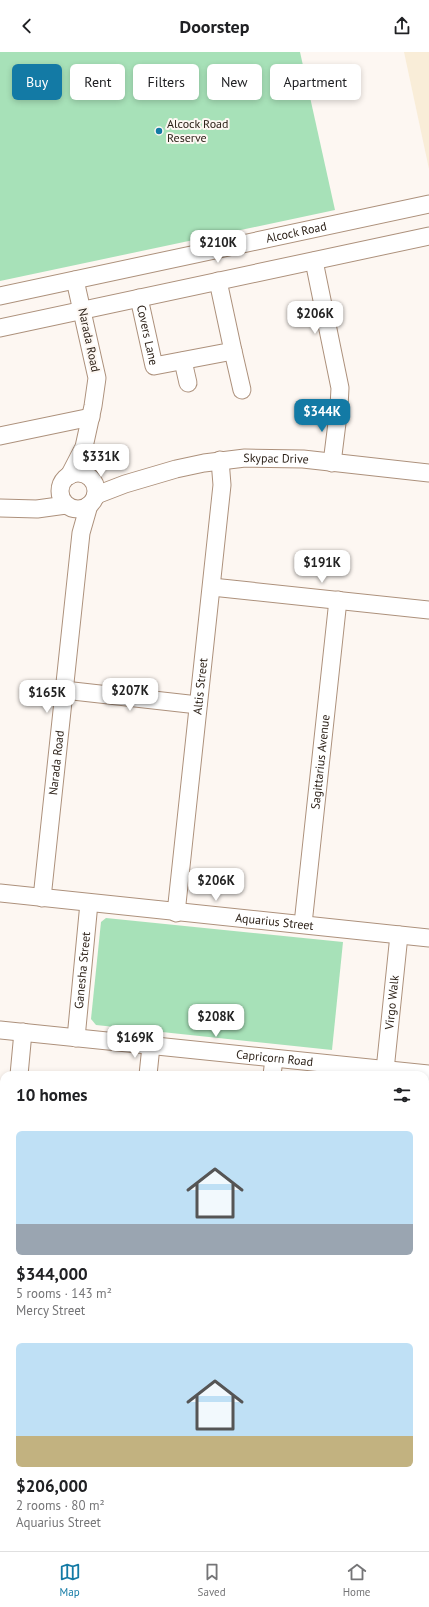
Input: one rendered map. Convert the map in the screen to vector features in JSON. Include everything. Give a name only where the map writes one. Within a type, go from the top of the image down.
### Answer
[{"type":"street","name":"Alcock Road","points":[[0,296],[429,204]]},
{"type":"street","points":[[0,328],[429,237]]},
{"type":"street","points":[[314,261],[340,388],[340,407],[332,463]]},
{"type":"street","name":"Narada Road","points":[[64,482],[84,447],[97,378],[75,280]]},
{"type":"street","points":[[218,281],[242,390]]},
{"type":"street","name":"Covers Lane","points":[[139,298],[154,366],[233,351]]},
{"type":"street","points":[[183,361],[188,383]]},
{"type":"street","points":[[0,436],[91,416]]},
{"type":"street","name":"Narada Road","points":[[84,447],[89,478]]},
{"type":"street","name":"Skypac Drive","points":[[92,501],[99,494],[125,484],[176,469],[220,460],[273,457],[429,473]]},
{"type":"street","name":"Altis Street","points":[[176,912],[222,485],[220,460]]},
{"type":"street","points":[[0,508],[36,509],[68,506],[79,509],[92,501],[96,489],[89,478],[78,473],[64,482],[51,496],[29,502],[17,508]]},
{"type":"street","name":"Skypac Drive","points":[[89,478],[125,484]]},
{"type":"street","points":[[64,482],[62,501],[68,506]]},
{"type":"street","name":"Narada Road","points":[[42,898],[81,533],[92,501]]},
{"type":"street","name":"Narada Road","points":[[68,506],[74,515],[81,533]]},
{"type":"street","points":[[212,586],[429,610]]},
{"type":"street","name":"Sagittarius Avenue","points":[[303,924],[338,600]]},
{"type":"street","points":[[64,690],[198,705]]},
{"type":"street","name":"Aquarius Street","points":[[0,893],[399,935],[429,933]]},
{"type":"street","name":"Ganesha Street","points":[[76,1038],[89,903]]},
{"type":"street","name":"Virgo Walk","points":[[385,1070],[399,935]]},
{"type":"street","name":"Capricorn Road","points":[[0,1030],[151,1046],[273,1067],[396,1071]]},
{"type":"street","points":[[19,1071],[23,1032]]},
{"type":"street","points":[[148,1071],[151,1046]]},
{"type":"shaded area","points":[[404,52],[429,52],[429,169]]},
{"type":"green space","name":"Alcock Road Reserve","points":[[0,52],[300,52],[303,64],[270,64],[270,100],[311,100],[335,210],[0,281]]},
{"type":"green space","points":[[106,918],[343,942],[332,1050],[96,1025],[91,1019],[101,922]]},
{"type":"place","name":"Alcock Road Reserve","points":[[159,131]]}]
